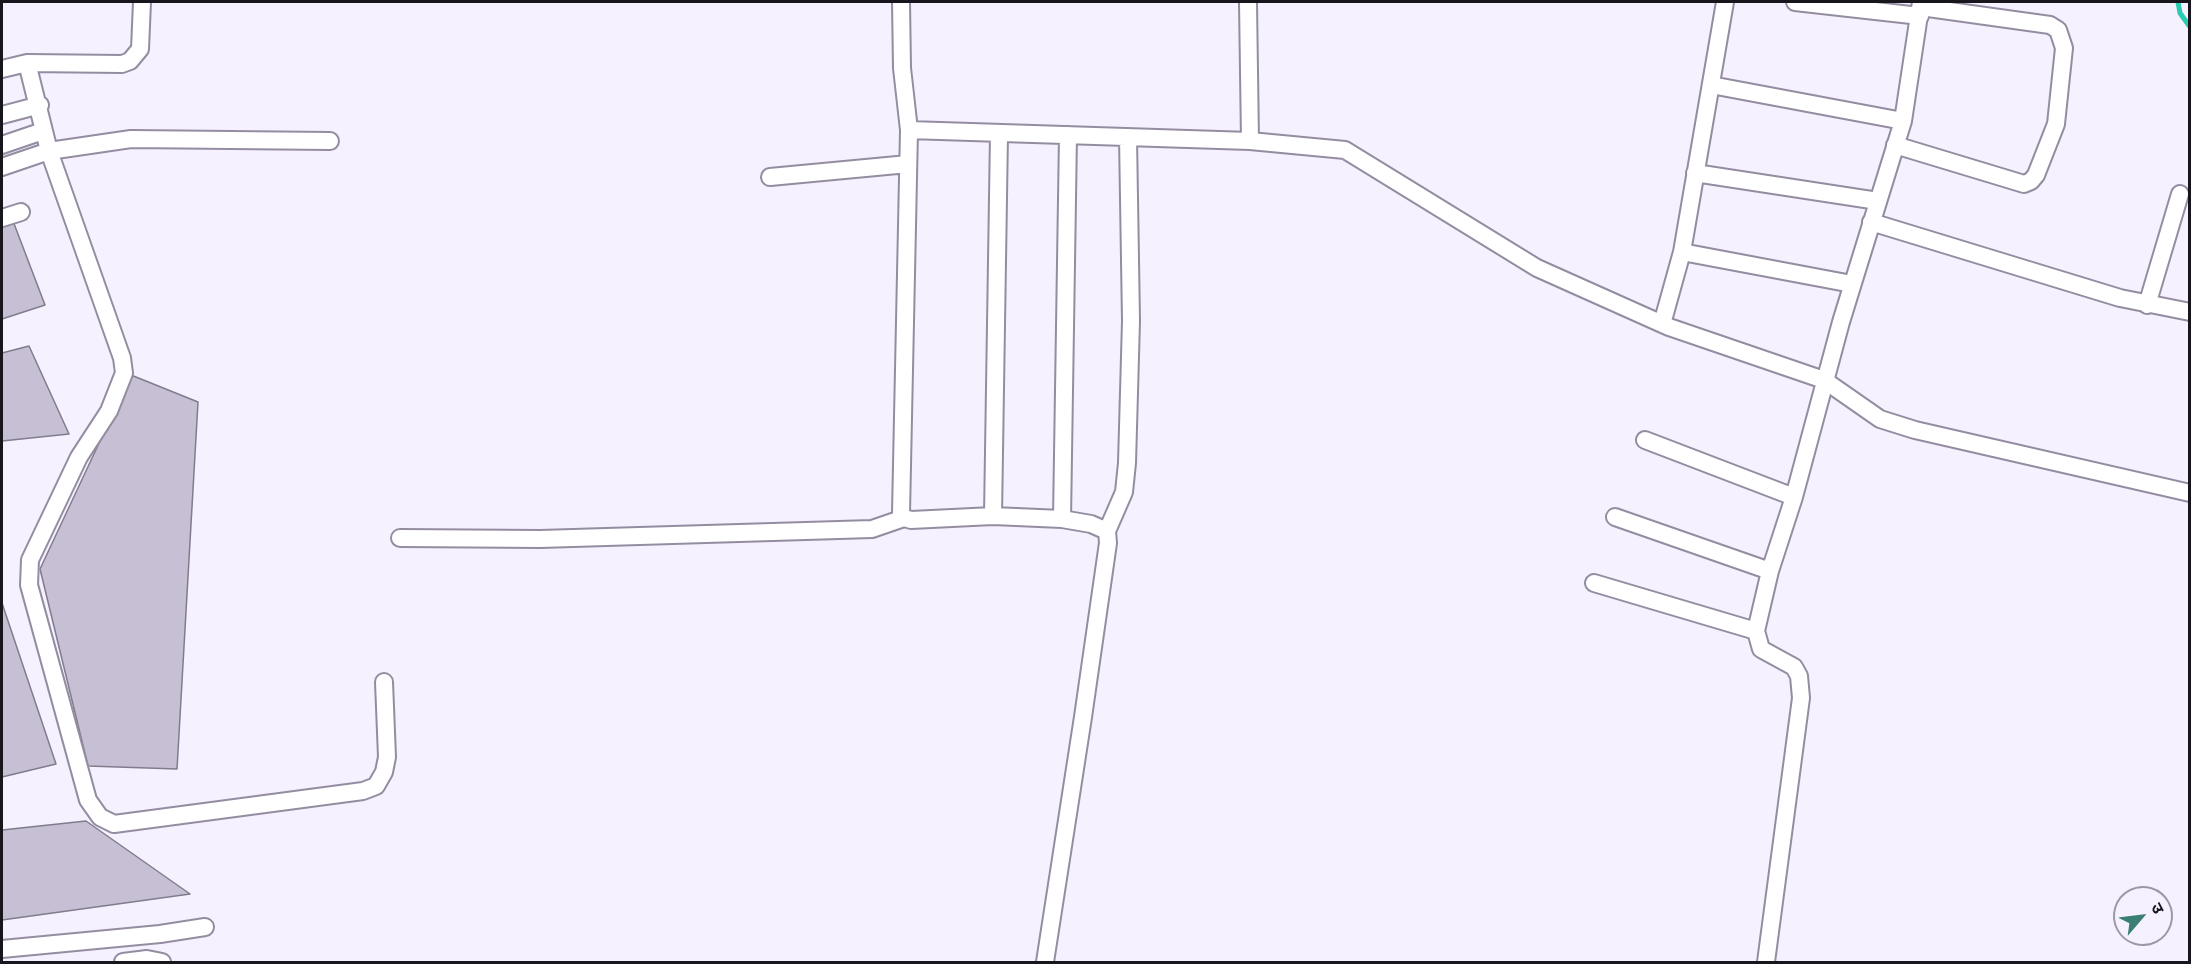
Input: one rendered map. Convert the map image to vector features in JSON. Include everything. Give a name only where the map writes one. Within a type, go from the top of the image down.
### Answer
[{"type":"street","points":[[2,69],[27,63],[122,64],[130,61],[140,49],[142,2]]},
{"type":"street","points":[[901,2],[902,68],[909,130],[900,505],[904,518]]},
{"type":"street","points":[[1248,2],[1250,141]]},
{"type":"street","points":[[1662,324],[1682,252],[1725,2]]},
{"type":"street","points":[[1795,2],[1921,8],[2050,25],[2058,30],[2064,48],[2056,124],[2036,175],[2031,181],[2024,184],[1895,145]]},
{"type":"street","points":[[1766,963],[1801,698],[1799,676],[1794,667],[1761,649],[1756,631],[1770,571],[1794,496],[1824,380],[1903,121],[1921,8]]},
{"type":"street","points":[[27,63],[40,105],[43,131],[49,152],[122,358],[124,373],[109,411],[79,457],[30,560],[30,585],[88,800],[100,817],[114,824],[363,791],[376,786],[384,772],[387,757],[384,682]]},
{"type":"street","points":[[1711,85],[1903,121]]},
{"type":"street","points":[[2,115],[40,105]]},
{"type":"street","points":[[909,130],[1250,141],[1326,146],[1345,150],[1537,268],[1662,324],[1824,380],[1880,419],[1898,426],[2190,493]]},
{"type":"street","points":[[2,145],[43,131]]},
{"type":"street","points":[[993,516],[999,134]]},
{"type":"street","points":[[1062,519],[1068,135]]},
{"type":"street","points":[[1045,963],[1108,543],[1107,531],[1124,492],[1131,321],[1128,137]]},
{"type":"street","points":[[2,167],[49,152],[131,139],[330,141]]},
{"type":"street","points":[[770,177],[908,164]]},
{"type":"street","points":[[1695,173],[1878,201]]},
{"type":"street","points":[[2147,305],[2180,194]]},
{"type":"street","points":[[2,218],[21,212]]},
{"type":"street","points":[[1871,222],[2147,305],[2190,312]]},
{"type":"street","points":[[1682,252],[1852,284]]},
{"type":"street","points":[[1645,441],[1794,496]]},
{"type":"street","points":[[400,538],[540,539],[872,529],[904,518],[993,516],[1062,519],[1091,524],[1107,531]]},
{"type":"street","points":[[1615,517],[1770,571]]},
{"type":"street","points":[[1594,583],[1756,631]]},
{"type":"street","points":[[2,949],[160,934],[205,927]]},
{"type":"street","points":[[123,963],[147,958],[162,963]]},
{"type":"building","points":[[13,221],[45,305],[2,319],[2,225]]},
{"type":"building","points":[[29,346],[69,434],[2,441],[2,353]]},
{"type":"building","points":[[131,375],[198,402],[177,769],[88,766],[40,569]]},
{"type":"building","points":[[2,603],[56,764],[2,777]]},
{"type":"building","points":[[86,821],[190,894],[2,920],[2,830]]},
{"type":"waterway","points":[[2178,2],[2180,13],[2190,27]]}]
